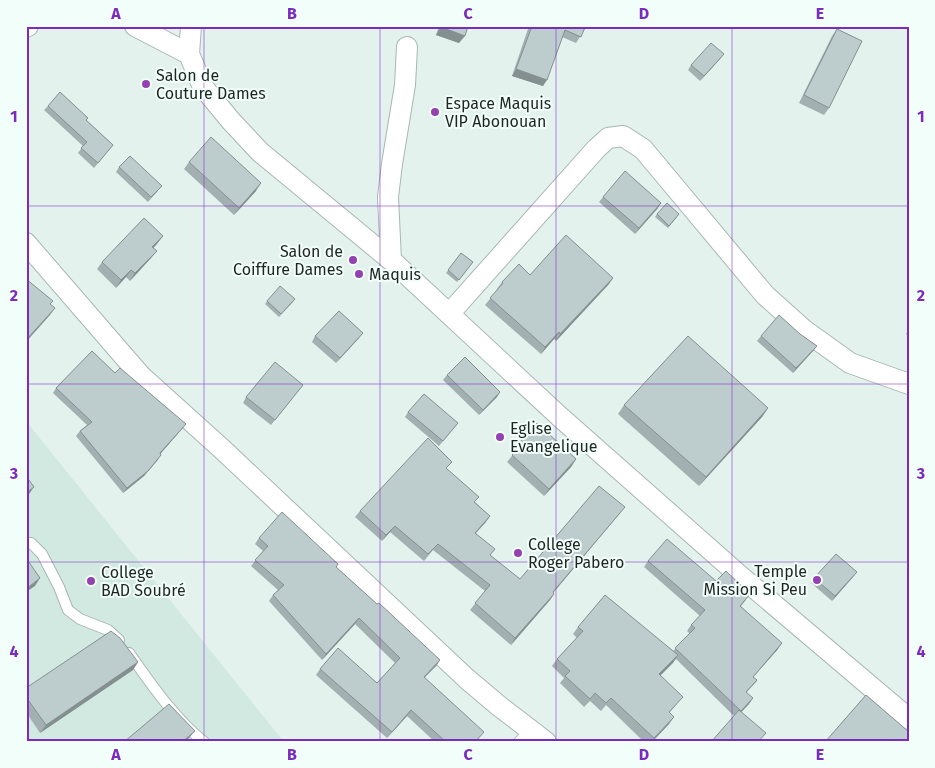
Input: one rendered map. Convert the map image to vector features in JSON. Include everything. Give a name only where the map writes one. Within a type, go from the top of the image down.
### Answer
[{"type":"street","points":[[135,26],[188,54]]},
{"type":"street","points":[[191,26],[188,54],[203,87],[260,152],[391,260],[559,416],[732,569],[909,719]]},
{"type":"street","points":[[391,260],[388,197],[405,85],[407,47]]},
{"type":"street","points":[[449,314],[596,149],[608,138],[623,136],[643,149],[765,295],[804,330],[850,363],[909,384]]},
{"type":"street","points":[[26,243],[141,376],[222,449],[467,679],[524,736],[546,742]]},
{"type":"lane","points":[[26,543],[30,543],[42,554],[59,587],[68,610],[80,619],[108,630],[122,643],[164,700],[193,733],[204,742]]},
{"type":"shaded area","name":"College BAD Soubré","points":[[26,421],[284,742],[26,742]]},
{"type":"building","points":[[442,26],[468,26],[465,36]]},
{"type":"building","points":[[532,26],[587,26],[581,37],[565,30],[547,80],[516,69]]},
{"type":"building","points":[[837,29],[862,41],[829,108],[804,95]]},
{"type":"building","points":[[711,43],[724,54],[704,76],[691,65]]},
{"type":"building","points":[[60,92],[113,145],[98,163],[81,148],[87,142],[48,106]]},
{"type":"building","points":[[211,137],[261,183],[239,208],[189,162]]},
{"type":"building","points":[[130,156],[162,186],[151,197],[119,167]]},
{"type":"building","points":[[625,171],[661,203],[639,228],[603,197]]},
{"type":"building","points":[[667,203],[679,214],[669,226],[657,214]]},
{"type":"building","points":[[144,218],[163,236],[152,247],[157,251],[135,273],[131,270],[121,280],[102,262]]},
{"type":"building","points":[[566,235],[613,278],[560,334],[559,332],[545,347],[490,298],[519,264],[530,275]]},
{"type":"building","points":[[461,253],[473,262],[459,280],[448,270]]},
{"type":"building","points":[[26,279],[53,301],[50,304],[55,308],[26,340]]},
{"type":"building","points":[[280,286],[295,299],[281,314],[267,301]]},
{"type":"building","points":[[339,311],[363,333],[340,358],[315,336]]},
{"type":"building","points":[[779,315],[817,346],[796,368],[761,336]]},
{"type":"building","points":[[688,336],[768,408],[706,477],[624,405]]},
{"type":"building","points":[[92,351],[115,373],[120,368],[186,424],[160,453],[161,455],[148,471],[127,488],[80,431],[92,422],[56,388]]},
{"type":"building","points":[[465,357],[500,392],[483,410],[447,375]]},
{"type":"building","points":[[275,362],[303,385],[275,420],[246,397]]},
{"type":"building","points":[[424,394],[458,423],[443,441],[408,412]]},
{"type":"building","points":[[537,423],[576,459],[549,489],[512,455],[522,444],[520,442]]},
{"type":"building","points":[[428,438],[452,462],[446,468],[479,497],[474,502],[490,516],[475,533],[495,549],[490,555],[520,579],[599,486],[625,507],[553,592],[554,594],[515,638],[475,603],[490,585],[438,544],[428,554],[395,526],[386,535],[360,511]]},
{"type":"building","points":[[26,476],[34,487],[26,493]]},
{"type":"building","points":[[282,512],[338,564],[336,567],[377,604],[379,603],[440,660],[424,677],[484,732],[475,742],[446,742],[411,710],[392,732],[320,669],[338,648],[377,683],[400,658],[359,618],[326,654],[273,595],[284,585],[255,560],[268,546],[259,538]]},
{"type":"building","points":[[667,539],[716,581],[726,571],[750,594],[740,606],[782,643],[753,677],[757,680],[746,692],[753,698],[741,711],[675,648],[695,628],[691,625],[705,610],[648,561]]},
{"type":"building","points":[[836,554],[857,572],[835,596],[814,578]]},
{"type":"building","points":[[26,558],[40,578],[26,589]]},
{"type":"building","points":[[605,595],[678,655],[659,674],[683,697],[669,712],[674,717],[654,738],[611,698],[606,703],[595,693],[590,699],[565,676],[570,671],[557,659],[583,631],[578,627]]},
{"type":"building","points":[[111,631],[120,638],[138,662],[46,725],[26,697],[26,688]]},
{"type":"building","points":[[866,695],[909,732],[909,742],[825,742]]},
{"type":"building","points":[[169,704],[195,731],[182,742],[124,742]]},
{"type":"building","points":[[739,710],[766,733],[758,742],[711,742]]},
{"type":"place","name":"Salon de Couture Dames","points":[[146,84]]},
{"type":"place","name":"Espace Maquis VIP Abonouan","points":[[435,112]]},
{"type":"place","name":"Salon de Coiffure Dames","points":[[353,260]]},
{"type":"place","name":"Maquis","points":[[359,274]]},
{"type":"place","name":"Eglise Evangelique","points":[[500,437]]},
{"type":"place","name":"College Roger Pabero","points":[[518,553]]},
{"type":"place","name":"Temple Mission Si Peu","points":[[817,580]]},
{"type":"place","name":"College BAD Soubré","points":[[91,581]]}]
